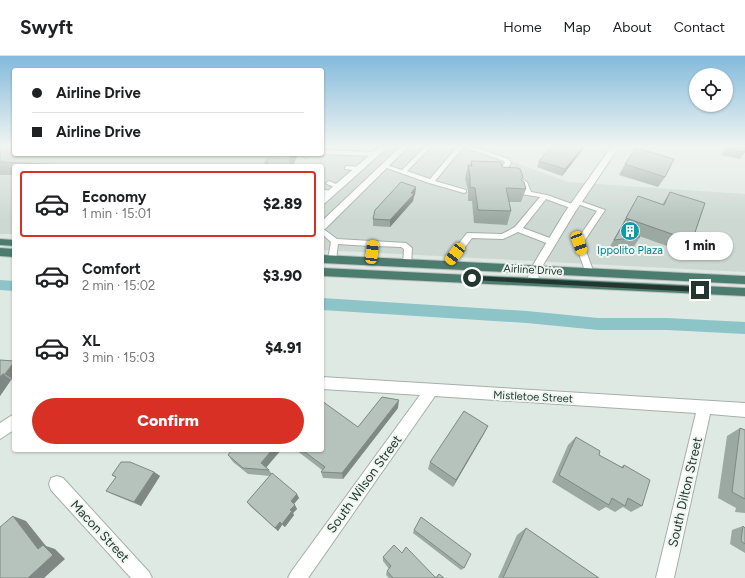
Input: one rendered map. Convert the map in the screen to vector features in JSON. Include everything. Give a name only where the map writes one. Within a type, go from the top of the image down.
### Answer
[{"type":"highway","points":[[0,242],[12,243]]},
{"type":"highway","points":[[0,252],[12,253]]},
{"type":"highway","name":"Airline Drive","points":[[327,260],[446,266],[534,276],[745,292]]},
{"type":"highway","name":"Airline Drive","points":[[324,272],[534,276],[590,273],[745,280]]},
{"type":"street","points":[[324,200],[357,171]]},
{"type":"street","points":[[368,171],[376,174]]},
{"type":"street","points":[[324,224],[379,171]]},
{"type":"street","points":[[534,276],[575,204],[598,171]]},
{"type":"street","points":[[331,193],[348,201]]},
{"type":"street","name":"Mistletoe Street","points":[[324,383],[745,410]]},
{"type":"street","name":"South Wilson Street","points":[[297,578],[432,390]]},
{"type":"street","name":"South Dilton Street","points":[[665,578],[705,407]]},
{"type":"street","points":[[0,432],[12,423]]},
{"type":"street","name":"Macon Street","points":[[57,484],[143,578]]},
{"type":"lane","points":[[431,182],[440,171]]},
{"type":"lane","points":[[503,171],[525,183],[528,194]]},
{"type":"lane","points":[[403,172],[431,182],[464,191]]},
{"type":"lane","points":[[329,183],[339,187]]},
{"type":"lane","points":[[324,191],[331,193]]},
{"type":"lane","points":[[520,192],[545,196],[602,210],[579,243],[590,273]]},
{"type":"lane","points":[[446,266],[470,235],[503,237],[518,229],[532,209],[537,206],[545,196]]},
{"type":"lane","points":[[518,229],[552,242]]},
{"type":"lane","points":[[324,232],[336,241],[397,244],[408,248],[407,264]]},
{"type":"lane","points":[[327,260],[336,241]]},
{"type":"lane","points":[[371,262],[373,243]]},
{"type":"shaded area","points":[[0,171],[12,171],[12,234],[0,234]]},
{"type":"shaded area","points":[[324,171],[539,171],[568,182],[745,194],[745,272],[324,250]]},
{"type":"building","points":[[469,171],[521,171],[523,177],[521,180],[524,182],[526,189],[506,188],[511,211],[478,210],[475,188],[470,187]]},
{"type":"building","points":[[648,171],[668,171],[665,177]]},
{"type":"building","points":[[401,182],[416,187],[411,193],[414,194],[390,220],[373,219],[375,210]]},
{"type":"building","points":[[670,192],[705,203],[692,241],[626,218],[638,196],[664,205]]},
{"type":"building","points":[[626,219],[640,237],[614,240]]},
{"type":"building","points":[[0,360],[12,361],[12,365],[5,374],[0,377]]},
{"type":"building","points":[[382,397],[399,400],[342,473],[321,472],[325,467],[305,452],[324,452],[324,402],[358,427]]},
{"type":"building","points":[[464,411],[488,426],[456,480],[430,462]]},
{"type":"building","points":[[740,428],[745,430],[745,499],[732,492]]},
{"type":"building","points":[[576,437],[600,451],[599,455],[623,468],[624,465],[650,480],[642,506],[628,498],[625,506],[612,498],[609,505],[559,475]]},
{"type":"building","points":[[230,452],[270,452],[261,463],[269,470],[243,468],[228,455]]},
{"type":"building","points":[[121,462],[130,462],[154,472],[134,502],[106,491],[116,477],[112,475]]},
{"type":"building","points":[[272,473],[297,494],[291,501],[295,505],[290,510],[292,511],[282,524],[280,522],[275,528],[247,502]]},
{"type":"building","points":[[13,516],[38,549],[43,545],[53,555],[28,578],[0,578],[0,527]]},
{"type":"building","points":[[421,517],[471,554],[464,568],[414,530]]},
{"type":"building","points":[[743,526],[745,528],[745,544],[741,541]]},
{"type":"building","points":[[526,528],[599,578],[503,578]]},
{"type":"building","points":[[394,545],[402,553],[406,547],[436,578],[393,578],[387,571],[391,566],[383,557]]},
{"type":"building","points":[[439,574],[444,578],[436,578]]},
{"type":"waterway","points":[[0,285],[12,286]]},
{"type":"waterway","points":[[324,304],[527,317],[598,324],[667,324],[745,328]]},
{"type":"place","name":"Ippolito Plaza","points":[[630,231]]},
{"type":"route","points":[[472,278],[700,290]]}]
